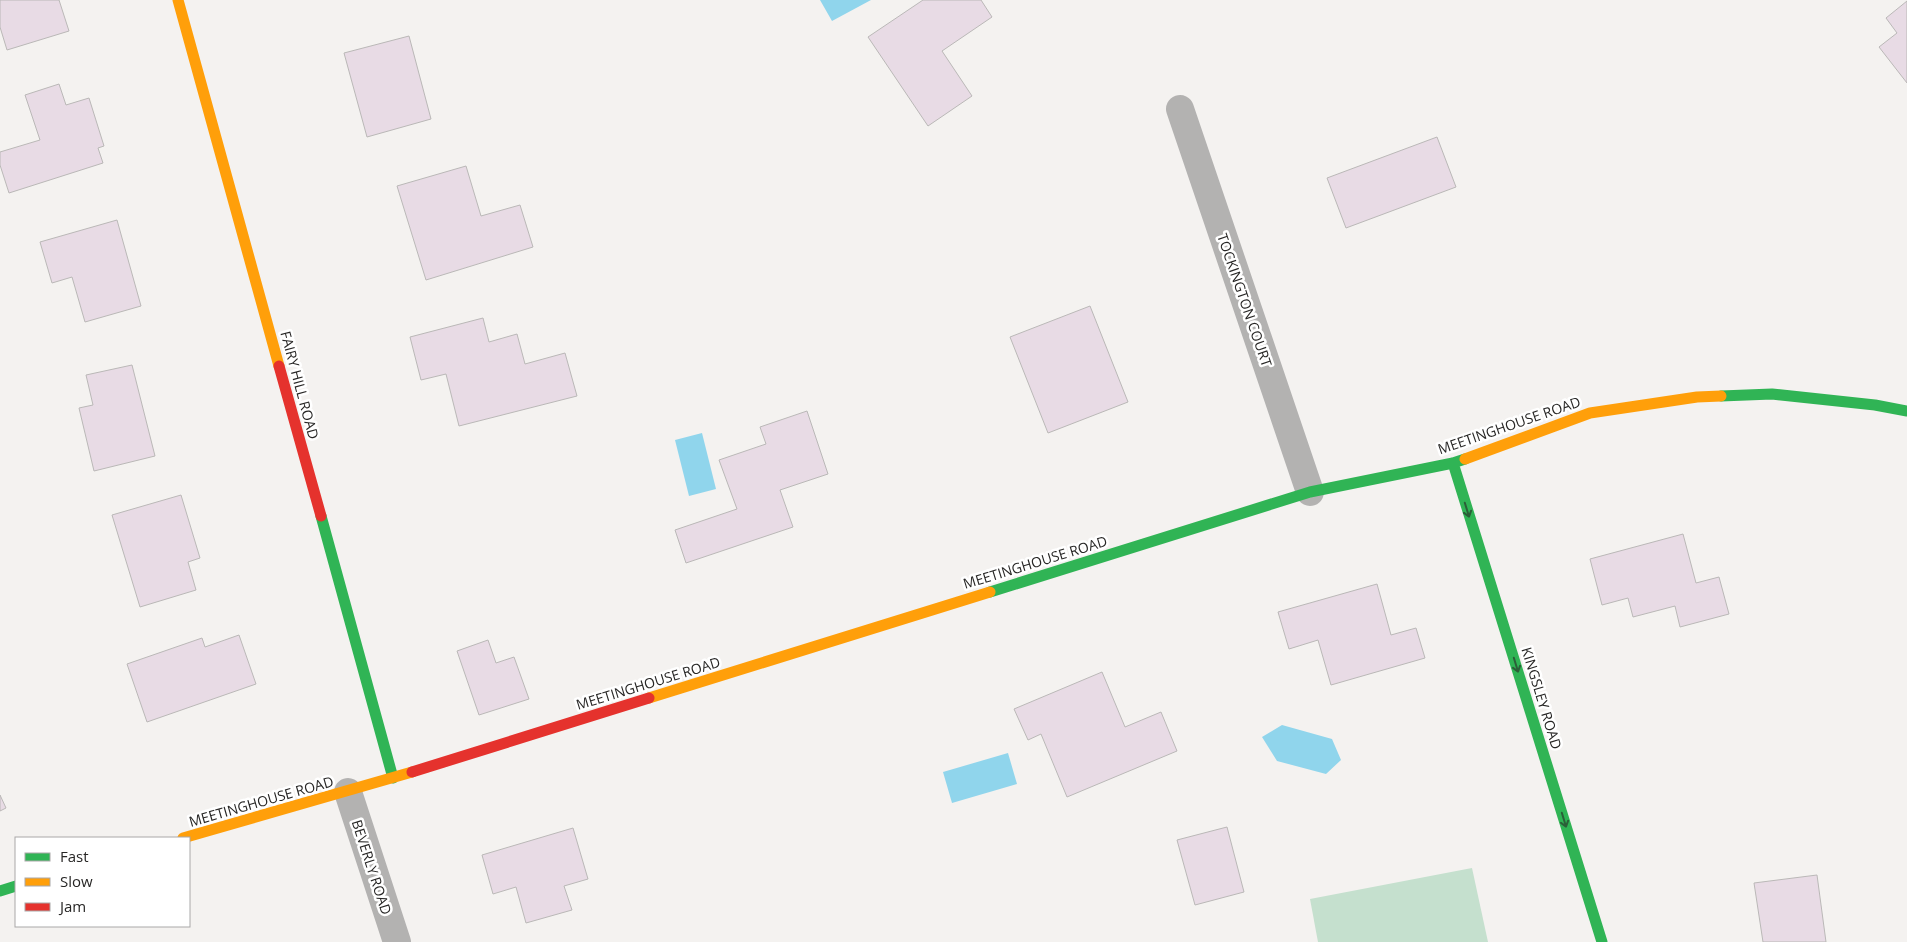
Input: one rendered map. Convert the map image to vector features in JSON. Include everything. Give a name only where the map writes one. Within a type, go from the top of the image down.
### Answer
[{"type":"street","name":"FAIRY HILL ROAD","points":[[178,0],[393,778]]},
{"type":"street","name":"TOCKINGTON COURT","points":[[1180,109],[1310,492]]},
{"type":"street","name":"MEETINGHOUSE ROAD","points":[[187,837],[348,792],[1310,492],[1453,463],[1590,413],[1697,396],[1772,394],[1874,405],[1907,411]]},
{"type":"street","name":"KINGSLEY ROAD","points":[[1453,463],[1602,942]]},
{"type":"street","name":"BEVERLY ROAD","points":[[348,792],[397,942]]},
{"type":"street","points":[[0,890],[15,886]]},
{"type":"green space","points":[[1472,868],[1488,942],[1318,942],[1310,899]]},
{"type":"water","points":[[820,0],[871,0],[832,21]]},
{"type":"water","points":[[702,433],[716,489],[689,496],[675,440]]},
{"type":"water","points":[[1282,725],[1332,739],[1341,760],[1326,774],[1277,761],[1262,737]]},
{"type":"water","points":[[1008,753],[1017,784],[952,803],[943,772]]},
{"type":"building","points":[[0,0],[59,0],[69,31],[7,50],[0,27]]},
{"type":"building","points":[[923,0],[981,0],[992,17],[942,51],[972,96],[928,126],[868,37]]},
{"type":"building","points":[[1907,1],[1907,83],[1879,47],[1897,33],[1886,18]]},
{"type":"building","points":[[409,36],[431,119],[367,137],[344,53]]},
{"type":"building","points":[[59,84],[66,105],[89,98],[104,146],[98,148],[103,163],[9,193],[0,165],[0,152],[40,140],[25,95]]},
{"type":"building","points":[[1437,137],[1456,187],[1346,228],[1327,178]]},
{"type":"building","points":[[466,166],[481,216],[520,205],[533,247],[426,280],[397,186]]},
{"type":"building","points":[[117,220],[141,306],[85,322],[72,277],[52,283],[40,242]]},
{"type":"building","points":[[1090,306],[1128,402],[1048,433],[1010,337]]},
{"type":"building","points":[[483,318],[489,342],[517,334],[525,364],[565,353],[577,396],[459,426],[446,374],[421,380],[410,337]]},
{"type":"building","points":[[132,365],[155,456],[94,471],[79,408],[93,405],[86,375]]},
{"type":"building","points":[[807,411],[828,474],[780,490],[793,527],[686,563],[675,530],[737,509],[719,460],[766,444],[760,427]]},
{"type":"building","points":[[181,495],[200,558],[188,562],[196,590],[140,607],[112,515]]},
{"type":"building","points":[[1683,534],[1696,583],[1719,577],[1729,614],[1680,627],[1675,606],[1633,617],[1628,598],[1602,605],[1590,559]]},
{"type":"building","points":[[1377,584],[1391,635],[1416,628],[1425,658],[1331,685],[1318,640],[1289,649],[1278,612]]},
{"type":"building","points":[[239,635],[256,684],[147,722],[127,664],[202,638],[205,647]]},
{"type":"building","points":[[488,640],[496,663],[514,657],[529,699],[479,715],[457,651]]},
{"type":"building","points":[[1102,672],[1125,727],[1161,712],[1177,751],[1067,797],[1041,734],[1028,740],[1014,709]]},
{"type":"building","points":[[0,795],[6,808],[0,811]]},
{"type":"building","points":[[1227,827],[1244,892],[1195,905],[1177,840]]},
{"type":"building","points":[[573,828],[588,879],[564,886],[572,910],[526,923],[516,887],[493,894],[482,855]]},
{"type":"building","points":[[1817,875],[1826,942],[1763,942],[1754,883]]},
{"type":"traffic: fast","points":[[1721,396],[1772,394],[1875,405],[1907,411]]},
{"type":"traffic: fast","points":[[990,592],[1310,492],[1465,459]]},
{"type":"traffic: fast","points":[[1453,463],[1602,942]]},
{"type":"traffic: fast","points":[[321,516],[393,778]]},
{"type":"traffic: fast","points":[[0,891],[15,886]]},
{"type":"traffic: slow","points":[[178,0],[279,366]]},
{"type":"traffic: slow","points":[[1465,459],[1590,413],[1697,397],[1721,396]]},
{"type":"traffic: slow","points":[[649,698],[990,592]]},
{"type":"traffic: slow","points":[[186,837],[412,772]]},
{"type":"traffic: jam","points":[[279,366],[321,516]]},
{"type":"traffic: jam","points":[[412,772],[649,698]]}]
